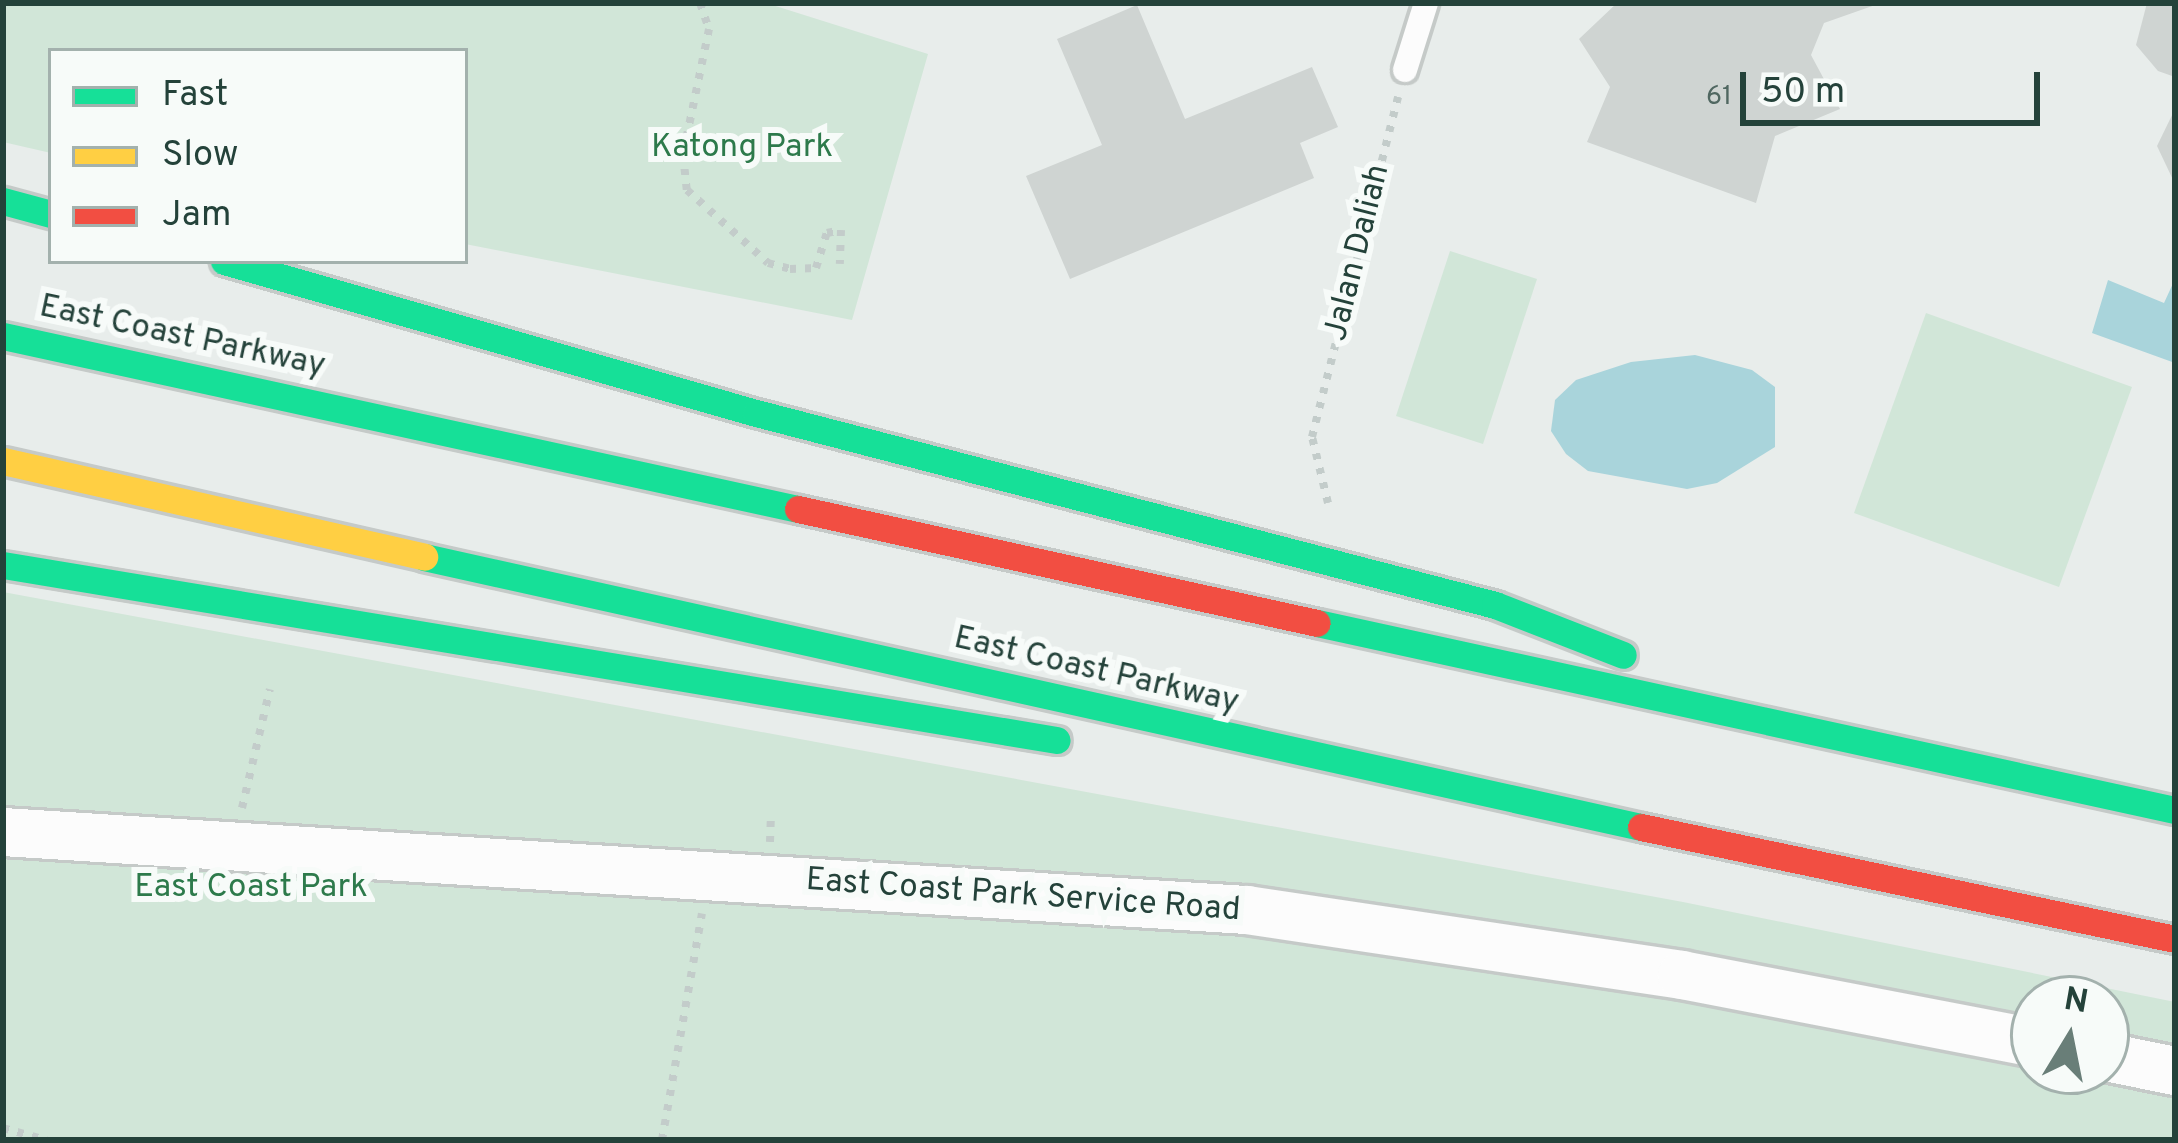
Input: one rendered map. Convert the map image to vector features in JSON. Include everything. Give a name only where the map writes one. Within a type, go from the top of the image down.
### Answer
[{"type":"highway","points":[[3,201],[48,213]]},
{"type":"highway","points":[[234,264],[756,413],[1496,605],[1813,729]]},
{"type":"highway","name":"East Coast Parkway","points":[[3,336],[2175,810]]},
{"type":"highway","name":"East Coast Parkway","points":[[3,460],[1215,737],[2175,939]]},
{"type":"highway","points":[[3,565],[1092,745]]},
{"type":"highway","points":[[1146,749],[1215,737]]},
{"type":"street","name":"East Coast Park Service Road","points":[[3,832],[1246,910],[1682,975],[2010,1038]]},
{"type":"street","points":[[2130,1062],[2175,1071]]},
{"type":"lane","points":[[1405,70],[1426,3]]},
{"type":"path","points":[[700,3],[709,29],[683,154],[687,190],[768,263],[790,269],[816,268],[827,233],[839,229],[845,235],[840,264]]},
{"type":"path","name":"Jalan Daliah","points":[[1328,503],[1312,436],[1405,70]]},
{"type":"path","points":[[234,844],[270,689]]},
{"type":"path","points":[[770,840],[771,819]]},
{"type":"path","points":[[662,1140],[692,948],[712,878]]},
{"type":"path","points":[[3,1127],[46,1140]]},
{"type":"green space","name":"Katong Park","points":[[3,3],[766,3],[928,54],[852,320],[468,245],[468,48],[48,48],[48,152],[3,142]]},
{"type":"green space","points":[[1450,251],[1537,279],[1483,444],[1396,416]]},
{"type":"green space","points":[[1926,313],[2132,387],[2059,587],[1854,513]]},
{"type":"green space","name":"East Coast Park","points":[[3,592],[1683,902],[2042,975],[2010,975],[2010,1095],[2130,1095],[2130,993],[2175,1002],[2175,1140],[3,1140]]},
{"type":"water","points":[[2175,279],[2175,363],[2092,333],[2108,280],[2164,303]]},
{"type":"water","points":[[1695,355],[1752,370],[1775,387],[1775,447],[1717,483],[1687,489],[1588,471],[1566,454],[1551,431],[1555,400],[1576,380],[1631,362]]},
{"type":"building","points":[[1617,3],[1878,4],[1824,23],[1811,55],[1840,109],[1775,136],[1756,203],[1587,142],[1610,87],[1579,39]]},
{"type":"building","points":[[2147,3],[2175,3],[2175,77],[2158,71],[2136,45]]},
{"type":"building","points":[[1137,5],[1185,119],[1312,67],[1338,127],[1300,143],[1314,178],[1070,279],[1026,176],[1102,145],[1057,39]]},
{"type":"building","points":[[2175,109],[2175,184],[2157,146]]},
{"type":"traffic: fast","points":[[3,201],[48,213]]},
{"type":"traffic: fast","points":[[234,264],[756,413],[1495,605],[1623,655]]},
{"type":"traffic: fast","points":[[3,336],[798,509]]},
{"type":"traffic: fast","points":[[424,557],[1641,827]]},
{"type":"traffic: fast","points":[[3,565],[1057,740]]},
{"type":"traffic: fast","points":[[1317,623],[2175,810]]},
{"type":"traffic: slow","points":[[3,461],[424,557]]},
{"type":"traffic: jam","points":[[798,509],[1317,623]]},
{"type":"traffic: jam","points":[[1641,827],[2175,939]]}]
